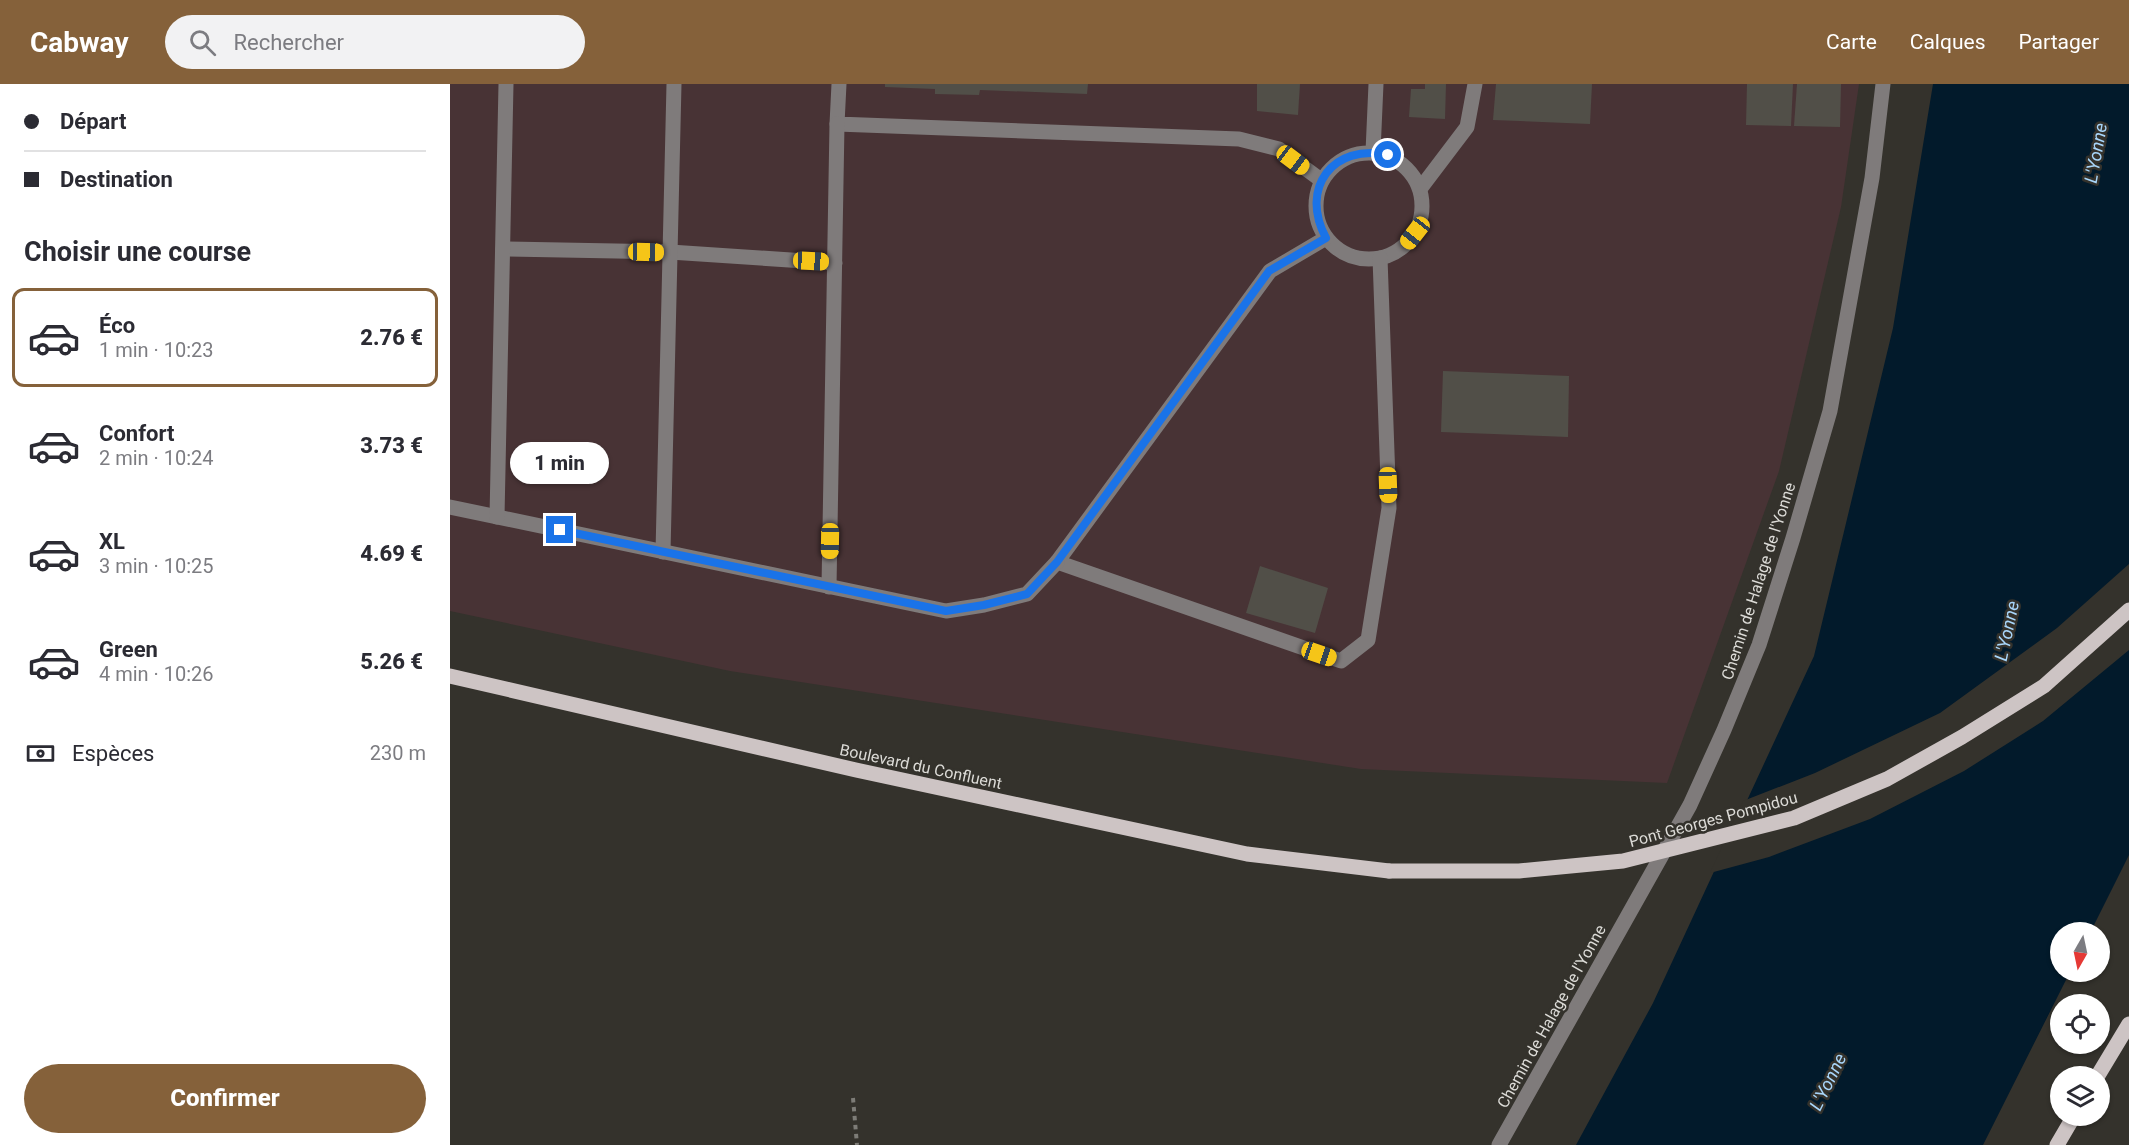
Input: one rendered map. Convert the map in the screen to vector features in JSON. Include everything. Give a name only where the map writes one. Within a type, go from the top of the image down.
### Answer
[{"type":"main road","name":"Pont Georges Pompidou","points":[[1389,871],[1519,871],[1623,861],[1794,818],[1887,779],[1962,737],[2044,686],[2129,610]]},
{"type":"main road","name":"Boulevard du Confluent","points":[[450,676],[856,770],[1247,854],[1389,871]]},
{"type":"main road","points":[[2104,1066],[2129,1024]]},
{"type":"main road","points":[[2057,1145],[2068,1126]]},
{"type":"street","points":[[497,517],[506,84]]},
{"type":"street","points":[[663,552],[674,84]]},
{"type":"street","points":[[830,587],[839,84]]},
{"type":"street","points":[[1373,152],[1376,84]]},
{"type":"street","points":[[1420,189],[1467,127],[1475,84]]},
{"type":"street","name":"Chemin de Halage de l'Yonne","points":[[1499,1145],[1690,805],[1759,645],[1830,411],[1872,178],[1883,84]]},
{"type":"street","points":[[837,123],[1239,139],[1279,149],[1321,180]]},
{"type":"street","points":[[1373,152],[1388,155],[1402,163],[1413,175],[1420,189],[1423,204],[1421,219],[1415,233],[1406,244],[1394,253],[1380,258],[1365,259],[1350,256],[1337,249],[1326,238],[1318,225],[1315,210],[1316,195],[1321,180],[1330,168],[1342,159],[1357,153],[1373,152]]},
{"type":"street","points":[[450,507],[946,611],[984,605],[1027,594],[1057,562],[1269,271],[1326,238]]},
{"type":"street","points":[[503,249],[670,252],[835,262]]},
{"type":"street","points":[[1057,562],[1341,662],[1368,640],[1389,508],[1380,258]]},
{"type":"path","points":[[853,1098],[857,1145]]},
{"type":"shaded area","points":[[450,84],[1859,84],[1841,207],[1779,471],[1667,783],[1361,769],[730,671],[450,611]]},
{"type":"water","name":"L'Yonne","points":[[1933,84],[2129,84],[2129,855],[2096,922],[2050,922],[2050,982],[2065,982],[2059,994],[2050,994],[2050,1012],[1983,1145],[1576,1145],[1653,1003],[1814,656],[1893,328]]},
{"type":"pier","points":[[2129,564],[2129,650],[2043,721],[1964,771],[1870,819],[1769,857],[1710,873],[1743,801],[1815,773],[1940,713],[2057,628]]},
{"type":"building","points":[[885,84],[1088,84],[1087,94],[980,90],[979,95],[935,94],[935,89],[885,87]]},
{"type":"building","points":[[1257,84],[1300,84],[1298,115],[1257,111]]},
{"type":"building","points":[[1425,84],[1446,84],[1445,119],[1409,117],[1411,89],[1425,89]]},
{"type":"building","points":[[1496,84],[1592,84],[1590,124],[1493,120]]},
{"type":"building","points":[[1747,84],[1793,84],[1791,126],[1746,125]]},
{"type":"building","points":[[1797,84],[1841,84],[1840,127],[1794,126]]},
{"type":"building","points":[[1443,371],[1569,376],[1568,437],[1441,432]]},
{"type":"building","points":[[1260,566],[1328,588],[1315,633],[1246,613]]},
{"type":"route","points":[[560,530],[946,611],[984,605],[1027,594],[1057,562],[1269,271],[1326,238],[1318,225],[1315,210],[1316,195],[1321,180],[1330,168],[1342,159],[1357,153],[1373,152],[1388,155]]}]
